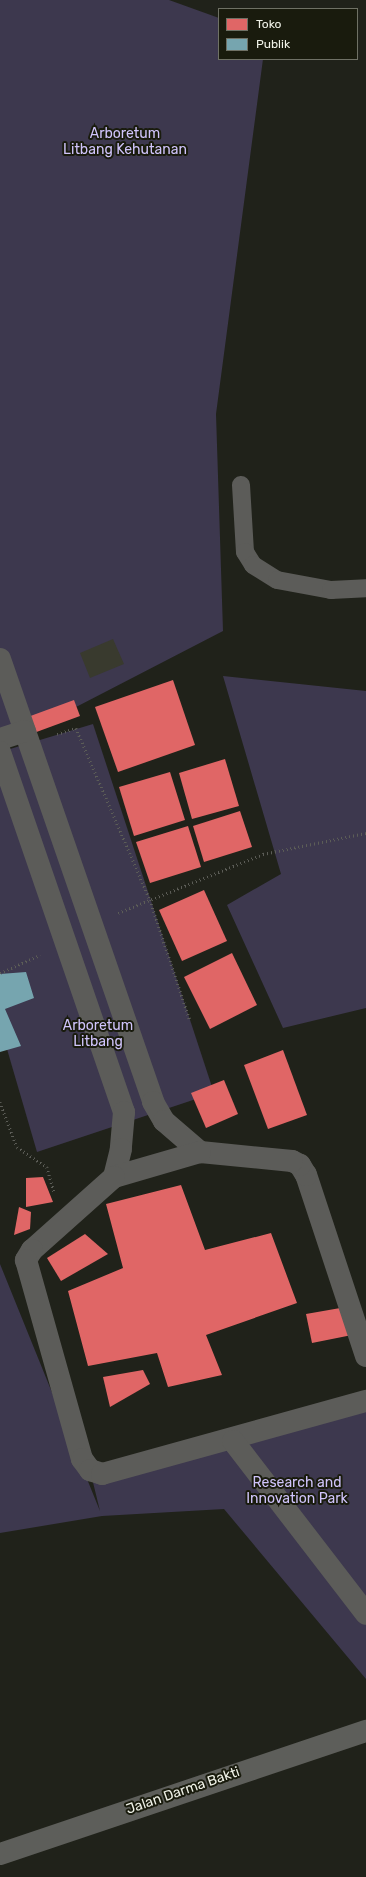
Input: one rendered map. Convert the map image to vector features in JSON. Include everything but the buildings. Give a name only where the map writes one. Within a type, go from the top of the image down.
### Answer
[{"type":"street","points":[[0,659],[153,1102],[164,1121],[200,1152]]},
{"type":"street","points":[[0,739],[25,730]]},
{"type":"street","points":[[0,752],[124,1112],[121,1149],[114,1177]]},
{"type":"street","points":[[124,1112],[153,1102]]},
{"type":"street","points":[[366,1356],[300,1165],[200,1152],[114,1177],[62,1225],[32,1250],[26,1260],[27,1271],[82,1459],[90,1470],[102,1474],[233,1441],[366,1401]]},
{"type":"street","points":[[233,1441],[366,1614]]},
{"type":"street","name":"Jalan Darma Bakti","points":[[0,1854],[366,1731]]},
{"type":"lane","points":[[241,485],[245,552],[253,565],[277,580],[331,590],[366,588]]},
{"type":"path","points":[[76,728],[150,900],[190,1020]]},
{"type":"path","points":[[91,924],[263,854],[366,833]]},
{"type":"path","points":[[0,973],[66,943]]},
{"type":"path","points":[[0,1102],[17,1147],[47,1167],[62,1225]]},
{"type":"green space","name":"Arboretum Litbang Kehutanan","points":[[0,0],[169,0],[218,18],[218,60],[263,60],[216,414],[223,631],[78,706],[0,731]]},
{"type":"green space","points":[[223,676],[366,691],[366,1008],[283,1028],[227,905],[281,874]]},
{"type":"green space","name":"Arboretum Litbang","points":[[93,724],[214,1093],[37,1152],[0,1025],[0,752]]},
{"type":"green space","name":"Research and Innovation Park","points":[[0,1264],[100,1511],[90,1470],[366,1403],[366,1679],[224,1509],[102,1516],[0,1533]]}]
